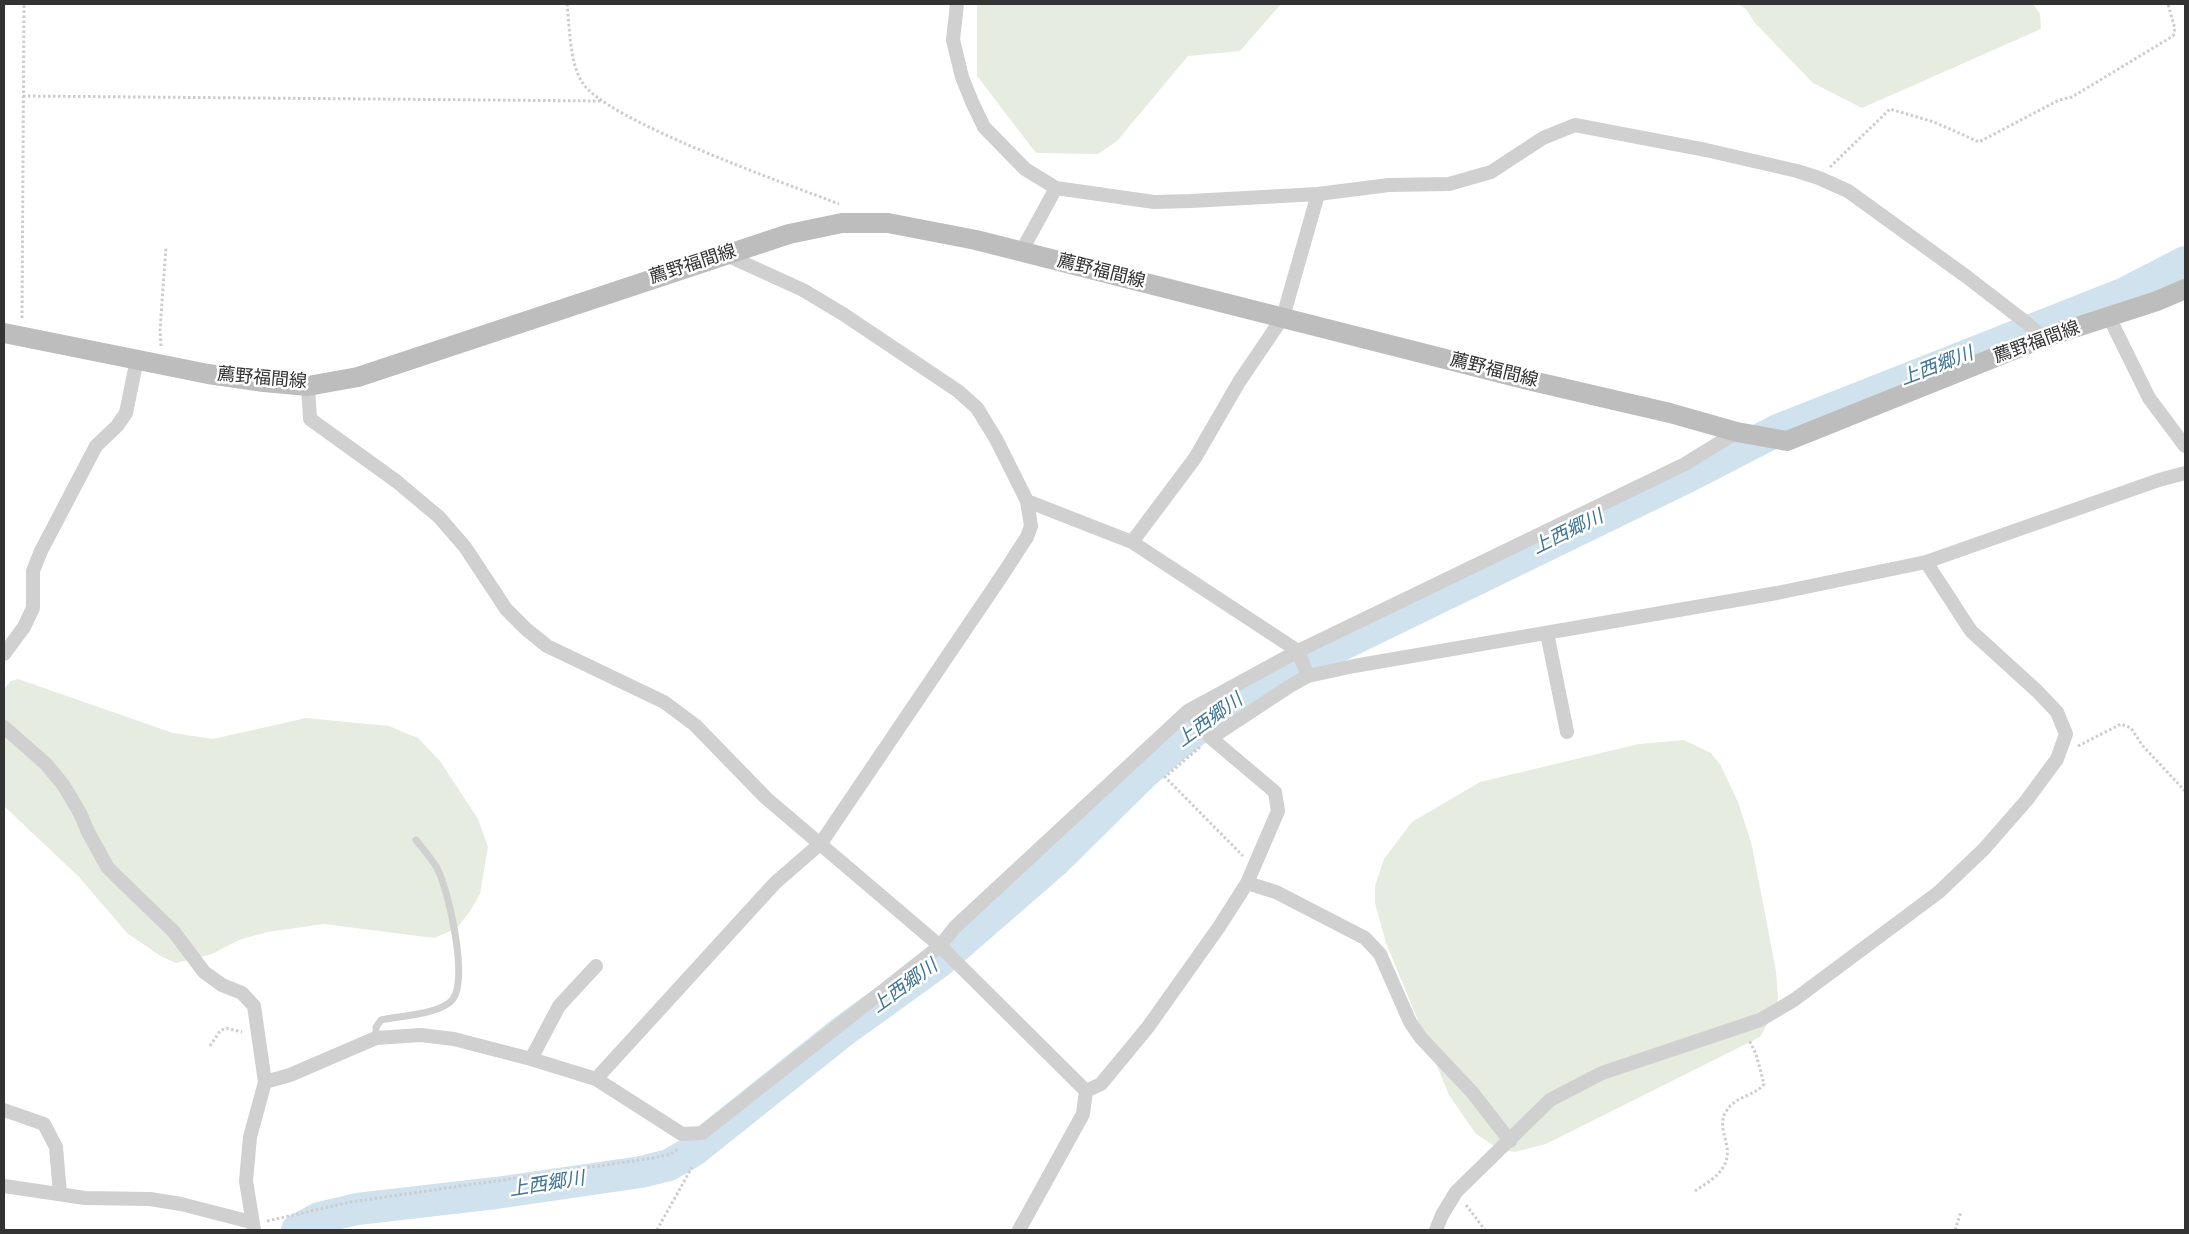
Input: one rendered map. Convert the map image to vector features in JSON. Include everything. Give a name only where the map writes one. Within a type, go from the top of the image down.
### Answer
[{"type":"main road","name":"薦野福間線","points":[[13,335],[208,374],[308,386],[358,377],[789,234],[842,223],[888,223],[976,240],[1532,381],[1670,413],[1743,433],[1773,440],[1787,441],[2041,336],[2109,317],[2185,289]]},
{"type":"street","points":[[957,4],[953,40],[962,77],[984,127],[1025,169],[1056,188],[1154,202],[1318,194],[1389,185],[1449,184],[1491,172],[1543,138],[1575,124],[1706,150],[1819,178],[1848,191],[2028,324],[2041,336]]},
{"type":"street","points":[[1021,252],[1056,188]]},
{"type":"street","points":[[1132,542],[1195,458],[1240,382],[1283,317],[1318,194]]},
{"type":"street","points":[[596,1079],[776,883],[821,843],[1027,537],[1031,526],[1028,501],[996,439],[977,408],[958,391],[843,314],[803,290],[724,254]]},
{"type":"street","points":[[2109,317],[2149,398],[2185,446]]},
{"type":"street","points":[[4,654],[24,627],[33,608],[33,571],[41,551],[96,446],[117,426],[126,412],[137,359]]},
{"type":"street","points":[[308,386],[310,419],[396,481],[439,517],[465,547],[506,609],[526,629],[547,646],[664,702],[695,725],[766,798],[940,946],[1086,1091]]},
{"type":"street","points":[[265,1082],[290,1075],[376,1038],[420,1035],[454,1040],[531,1059],[596,1079],[682,1134],[702,1133],[940,946],[955,927],[1193,716],[1303,663],[1743,433]]},
{"type":"street","points":[[1028,501],[1132,542],[1303,663],[1354,666],[1777,593],[1926,562],[2185,472]]},
{"type":"street","points":[[1436,1230],[1442,1215],[1456,1192],[1550,1100],[1602,1073],[1760,1020],[1794,1000],[1939,892],[1984,849],[2026,802],[2056,759],[2066,734],[2057,712],[2037,691],[1971,631],[1926,562]]},
{"type":"street","points":[[1547,633],[1567,732]]},
{"type":"street","points":[[1209,735],[1290,686],[1303,663]]},
{"type":"street","points":[[1086,1091],[1101,1084],[1148,1027],[1219,927],[1247,883],[1278,811],[1276,792],[1209,735],[1193,716]]},
{"type":"street","points":[[4,727],[46,764],[64,786],[108,868],[174,932],[204,972],[222,985],[242,993],[254,1006],[265,1082],[250,1137],[246,1181],[253,1226],[181,1204],[150,1199],[85,1198],[4,1186]]},
{"type":"street","points":[[1247,883],[1276,892],[1365,938],[1380,954],[1410,1022],[1422,1038],[1472,1092],[1510,1140]]},
{"type":"street","points":[[531,1059],[559,1006],[596,966]]},
{"type":"street","points":[[1019,1230],[1083,1114],[1086,1091]]},
{"type":"street","points":[[4,1110],[44,1124],[56,1147],[60,1194]]},
{"type":"lane","points":[[376,1038],[376,1028],[381,1020],[440,1010],[453,998],[459,979],[457,950],[447,894],[436,868],[416,840]]},
{"type":"path","points":[[13,335],[23,96],[24,4]]},
{"type":"path","points":[[567,4],[572,54],[582,82],[601,101],[641,123],[704,151],[842,205]]},
{"type":"path","points":[[1819,178],[1890,109],[1934,122],[1980,142],[2059,100],[2072,97],[2173,36],[2176,29],[2168,4]]},
{"type":"path","points":[[23,96],[601,101]]},
{"type":"path","points":[[163,364],[160,330],[166,247]]},
{"type":"path","points":[[2056,759],[2121,724],[2131,728],[2142,745],[2185,791]]},
{"type":"path","points":[[1209,735],[1165,777],[1254,867]]},
{"type":"path","points":[[1695,1191],[1718,1175],[1726,1162],[1730,1149],[1722,1122],[1726,1110],[1737,1100],[1761,1090],[1764,1084],[1756,1054],[1743,1026]]},
{"type":"path","points":[[210,1046],[220,1031],[226,1028],[241,1033],[246,1027],[253,1036],[260,1039]]},
{"type":"path","points":[[253,1226],[351,1202],[653,1158],[671,1154],[702,1133]]},
{"type":"path","points":[[657,1230],[692,1167]]},
{"type":"path","points":[[1456,1192],[1484,1230]]},
{"type":"path","points":[[1955,1230],[1961,1212]]},
{"type":"shaded area","points":[[977,4],[1281,4],[1240,51],[1188,56],[1117,141],[1098,154],[1036,153],[977,76]]},
{"type":"shaded area","points":[[1738,4],[2033,4],[2040,14],[2041,29],[1862,108],[1813,83],[1755,23],[1746,9]]},
{"type":"shaded area","points":[[18,679],[173,733],[213,739],[306,718],[389,726],[418,738],[440,761],[478,819],[488,847],[480,894],[457,928],[434,938],[324,924],[267,932],[239,940],[212,954],[176,963],[162,957],[127,933],[79,877],[4,806],[4,689],[11,681]]},
{"type":"shaded area","points":[[1684,740],[1711,753],[1720,764],[1738,802],[1752,846],[1776,971],[1778,998],[1775,1010],[1760,1037],[1546,1144],[1515,1152],[1499,1149],[1476,1134],[1449,1095],[1386,943],[1375,903],[1375,886],[1384,859],[1412,822],[1480,782],[1639,744]]},
{"type":"waterway","name":"上西郷川","points":[[297,1230],[319,1218],[357,1209],[496,1193],[641,1172],[669,1165],[693,1151],[842,1032],[939,962],[1054,862],[1141,776],[1175,746],[1220,711],[1269,680],[1693,474],[1778,430],[2123,294],[2185,262]]}]
